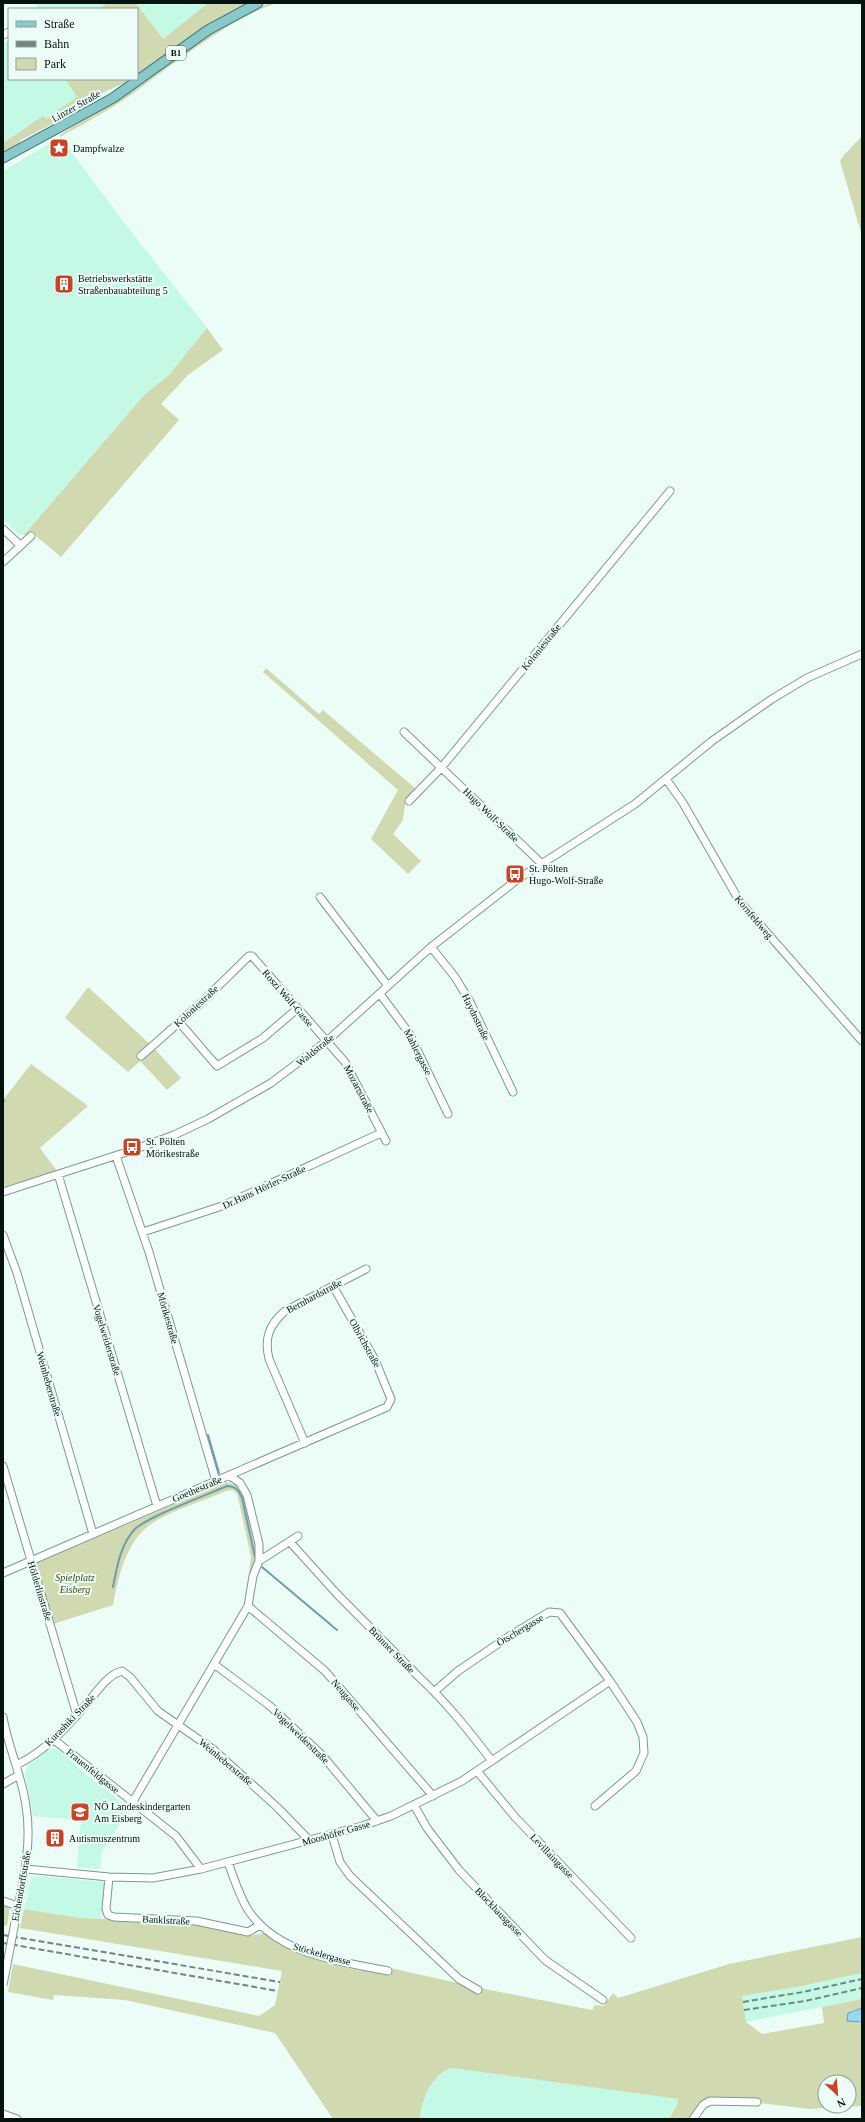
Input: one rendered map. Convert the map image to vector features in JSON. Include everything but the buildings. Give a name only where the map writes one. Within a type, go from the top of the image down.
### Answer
[{"type":"main road","name":"Linzer Straße","points":[[3,158],[113,98],[208,30],[258,3]]},
{"type":"street","name":"Koloniestraße","points":[[409,801],[442,768],[670,491]]},
{"type":"street","points":[[3,528],[20,545]]},
{"type":"street","points":[[3,562],[31,536]]},
{"type":"street","name":"Waldstraße","points":[[3,1192],[116,1156],[174,1135],[208,1119],[271,1083],[328,1040],[431,947],[497,894],[541,863],[635,804],[722,734],[772,699],[807,678],[862,654]]},
{"type":"street","name":"Hugo Wolf-Straße","points":[[404,732],[541,863]]},
{"type":"street","name":"Kornfeldweg","points":[[666,779],[683,803],[740,902],[862,1041]]},
{"type":"street","points":[[320,897],[388,986]]},
{"type":"street","name":"Haydnstraße","points":[[431,947],[455,977],[469,1000],[513,1092]]},
{"type":"street","name":"Koloniestraße","points":[[141,1056],[249,956]]},
{"type":"street","name":"Roszi Wolf-Gasse","points":[[249,956],[252,956],[317,1031],[328,1040]]},
{"type":"street","name":"Mahlergasse","points":[[380,994],[409,1033],[448,1114]]},
{"type":"street","points":[[179,1022],[217,1066],[263,1038],[298,1009]]},
{"type":"street","name":"Mozartstraße","points":[[328,1040],[353,1075],[386,1141]]},
{"type":"street","name":"Dr.Hans Hörler-Straße","points":[[143,1232],[222,1206],[381,1133]]},
{"type":"street","name":"Mörikestraße","points":[[116,1156],[143,1232],[216,1481]]},
{"type":"street","name":"Vogelweiderstraße","points":[[58,1174],[157,1506]]},
{"type":"street","name":"Weinheberstraße","points":[[3,1235],[17,1273],[94,1534]]},
{"type":"street","name":"Bernhardstraße","points":[[305,1443],[269,1359],[267,1336],[277,1318],[285,1311],[366,1269]]},
{"type":"street","name":"Olbrichstraße","points":[[333,1286],[375,1360],[391,1399],[390,1403]]},
{"type":"street","name":"Goethestraße","points":[[3,1573],[230,1476],[387,1406],[390,1403]]},
{"type":"street","name":"Hölderlinstraße","points":[[3,1466],[77,1715]]},
{"type":"street","points":[[132,1802],[248,1606],[253,1576],[259,1561],[259,1544],[248,1495],[240,1483],[230,1476]]},
{"type":"street","points":[[259,1561],[298,1536]]},
{"type":"street","name":"Brünner Straße","points":[[290,1542],[337,1594],[420,1678],[435,1691],[458,1717],[492,1761]]},
{"type":"street","name":"Neugasse","points":[[248,1606],[325,1671],[433,1796]]},
{"type":"street","name":"Ötschergasse","points":[[435,1691],[482,1654],[545,1615],[556,1611],[563,1615],[610,1681]]},
{"type":"street","name":"Vogelweiderstraße","points":[[214,1664],[270,1706],[322,1755],[377,1821]]},
{"type":"street","name":"Weinheberstraße","points":[[122,1671],[130,1677],[158,1711],[214,1750],[277,1808],[310,1841]]},
{"type":"street","name":"Kurashiki Straße","points":[[16,1765],[34,1755],[53,1739],[77,1715],[108,1679],[122,1671]]},
{"type":"street","points":[[595,1806],[630,1779],[641,1762],[644,1753],[644,1738],[641,1729],[610,1681]]},
{"type":"street","name":"Mooshöfer Gasse","points":[[26,1870],[109,1878],[153,1878],[201,1869],[310,1841],[377,1821],[433,1796],[477,1772],[610,1681]]},
{"type":"street","name":"Eichendorffstraße","points":[[3,1717],[19,1775],[28,1818],[26,1870],[3,1985]]},
{"type":"street","name":"Frauenfeldgasse","points":[[53,1739],[176,1836],[201,1869]]},
{"type":"street","name":"Levillaingasse","points":[[477,1772],[515,1817],[630,1938]]},
{"type":"street","points":[[3,1784],[19,1775]]},
{"type":"street","name":"Blockhausgasse","points":[[414,1805],[427,1828],[459,1870],[545,1960],[603,2000]]},
{"type":"street","points":[[332,1834],[340,1862],[350,1876],[459,1980],[478,1990]]},
{"type":"street","name":"Stöckelergasse","points":[[228,1862],[241,1898],[260,1925],[275,1937],[294,1947],[342,1962],[388,1970]]},
{"type":"street","name":"Banklstraße","points":[[109,1878],[106,1909],[108,1915],[114,1917],[196,1921],[248,1932],[260,1925]]},
{"type":"street","points":[[3,1901],[18,1909]]},
{"type":"street","points":[[693,2119],[703,2105],[710,2101],[756,2102]]},
{"type":"street","points":[[3,2114],[17,2119]]},
{"type":"shaded area","points":[[35,3],[108,3],[100,8],[38,8]]},
{"type":"shaded area","points":[[136,3],[208,3],[163,39]]},
{"type":"shaded area","points":[[8,40],[8,80],[66,80],[77,97],[45,120],[43,116],[3,143],[3,43]]},
{"type":"shaded area","points":[[60,137],[133,234],[207,328],[168,376],[145,394],[24,535],[18,534],[3,519],[3,171]]},
{"type":"shaded area","name":"NÖ Landeskindergarten Am Eisberg","points":[[50,1749],[58,1749],[84,1773],[130,1809],[102,1851],[100,1869],[77,1867],[81,1820],[33,1816],[25,1774],[28,1766]]},
{"type":"shaded area","points":[[37,1876],[105,1882],[101,1920],[24,1909],[30,1883],[32,1878]]},
{"type":"shaded area","points":[[862,1973],[862,1999],[746,2022],[742,1996],[802,1986]]},
{"type":"shaded area","points":[[452,2068],[678,2099],[678,2103],[669,2119],[420,2119],[424,2098],[431,2084],[438,2076]]},
{"type":"green space","points":[[108,3],[136,3],[163,39],[208,3],[249,3],[207,27],[138,76],[138,8],[100,8]]},
{"type":"green space","points":[[269,3],[276,3],[223,29],[123,100],[60,137],[61,134],[130,92],[210,33]]},
{"type":"green space","points":[[66,80],[132,80],[104,92],[85,107],[19,141],[20,143],[3,152],[3,143],[43,116],[46,119],[77,97]]},
{"type":"green space","points":[[862,136],[862,236],[840,161]]},
{"type":"green space","points":[[207,328],[223,350],[188,375],[161,404],[179,420],[61,557],[36,536],[24,535],[145,394],[168,376]]},
{"type":"green space","points":[[266,668],[319,714],[323,710],[415,788],[405,805],[403,820],[393,834],[421,861],[408,874],[371,839],[398,790],[263,672]]},
{"type":"green space","points":[[88,987],[152,1046],[181,1078],[167,1090],[140,1061],[128,1072],[65,1018]]},
{"type":"green space","points":[[31,1064],[88,1106],[40,1148],[57,1171],[3,1187],[3,1100]]},
{"type":"green space","name":"Spielplatz Eisberg","points":[[226,1482],[239,1486],[245,1496],[258,1553],[253,1571],[249,1573],[251,1557],[237,1493],[232,1490],[226,1491],[171,1513],[154,1522],[145,1529],[130,1548],[125,1559],[113,1605],[53,1624],[35,1564]]},
{"type":"green space","points":[[3,1904],[10,1907],[7,1926],[3,1925]]},
{"type":"green space","points":[[24,1909],[80,1918],[195,1924],[249,1936],[264,1933],[292,1950],[323,1961],[340,1965],[388,1974],[390,1968],[485,1989],[592,2010],[595,2005],[604,2006],[613,1993],[618,1998],[729,1964],[862,1937],[862,1973],[802,1986],[742,1996],[746,2022],[762,2034],[824,2023],[822,2007],[862,1999],[862,2008],[851,2011],[859,2023],[862,2022],[862,2106],[857,2106],[857,2074],[817,2074],[817,2109],[809,2109],[760,2103],[760,2100],[705,2099],[697,2106],[689,2119],[669,2119],[678,2103],[678,2099],[452,2068],[438,2076],[429,2088],[425,2095],[420,2119],[333,2119],[275,2033],[125,2000],[54,1995],[53,2000],[8,1992],[13,1964],[259,2016],[275,2005],[282,1971],[20,1928]]},
{"type":"water","points":[[862,2008],[862,2022],[847,2021],[848,2013]]},
{"type":"waterway","points":[[208,1435],[219,1473]]},
{"type":"waterway","points":[[113,1587],[122,1550],[129,1536],[134,1530],[163,1513],[227,1486],[237,1489],[242,1498],[255,1557]]},
{"type":"waterway","points":[[262,1567],[337,1630]]},
{"type":"railway","points":[[3,1935],[280,1982]]},
{"type":"railway","points":[[3,1943],[278,1991]]},
{"type":"railway","points":[[743,2002],[803,1992],[862,1979]]},
{"type":"railway","points":[[744,2010],[805,2001],[862,1988]]},
{"type":"place","name":"Dampfwalze","points":[[59,148]]},
{"type":"place","name":"Betriebswerkstätte Straßenbauabteilung 5","points":[[64,284]]},
{"type":"place","name":"St. Pölten Hugo-Wolf-Straße","points":[[515,874]]},
{"type":"place","name":"St. Pölten Mörikestraße","points":[[132,1147]]},
{"type":"place","name":"NÖ Landeskindergarten Am Eisberg","points":[[80,1812]]},
{"type":"place","name":"Autismuszentrum","points":[[55,1838]]}]
